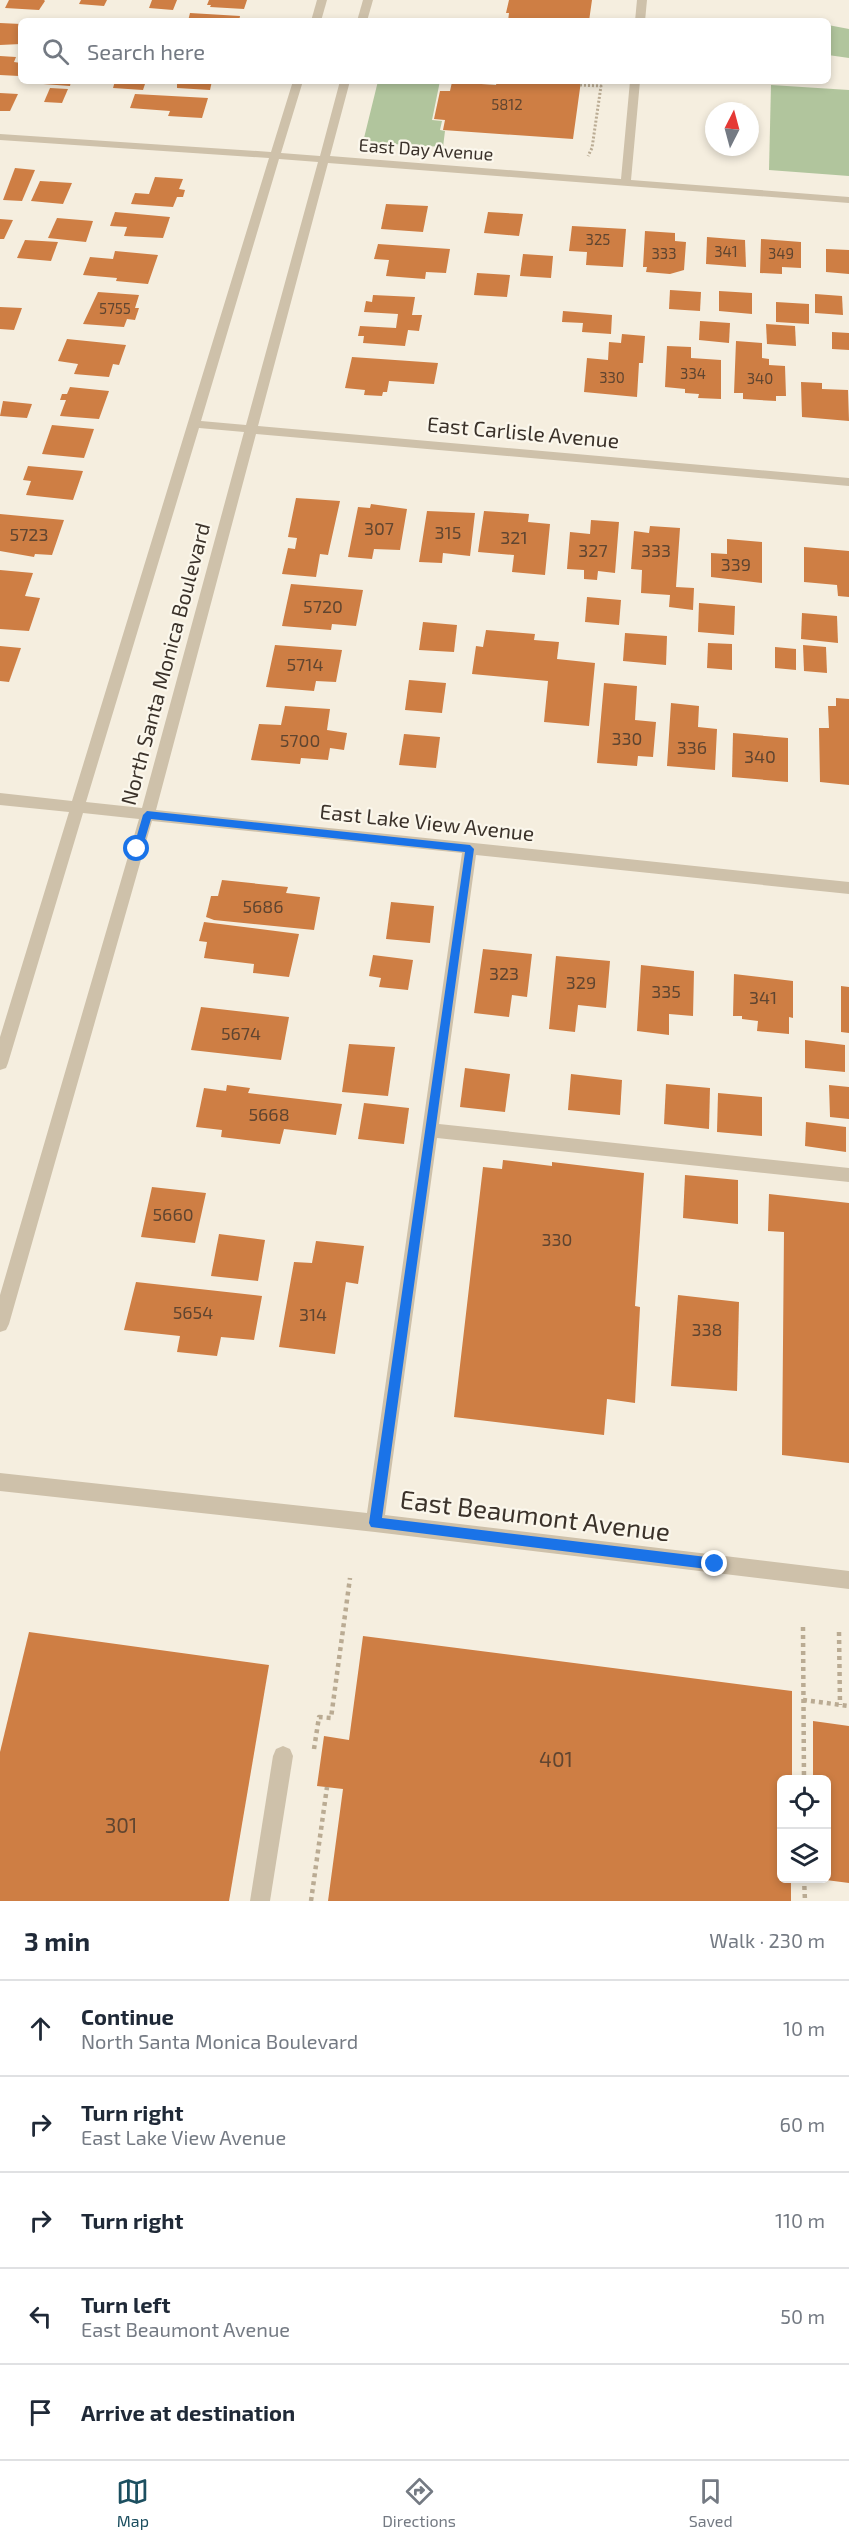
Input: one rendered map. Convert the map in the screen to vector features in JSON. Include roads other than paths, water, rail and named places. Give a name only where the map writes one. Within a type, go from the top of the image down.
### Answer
[{"type":"street","points":[[317,18],[322,0]]},
{"type":"street","points":[[363,18],[368,0]]},
{"type":"street","points":[[640,18],[642,0]]},
{"type":"street","name":"North Santa Monica Boulevard","points":[[0,1064],[297,84]]},
{"type":"street","name":"North Santa Monica Boulevard","points":[[0,1324],[147,815],[344,84]]},
{"type":"street","points":[[626,182],[635,84]]},
{"type":"street","name":"East Day Avenue","points":[[0,137],[323,159],[849,200]]},
{"type":"street","name":"East Carlisle Avenue","points":[[194,424],[849,482]]},
{"type":"street","name":"East Lake View Avenue","points":[[0,799],[849,888]]},
{"type":"street","points":[[375,1523],[470,849]]},
{"type":"street","points":[[430,1130],[849,1175]]},
{"type":"street","name":"East Beaumont Avenue","points":[[0,1482],[375,1523],[849,1580]]},
{"type":"street","points":[[260,1901],[283,1756]]}]
